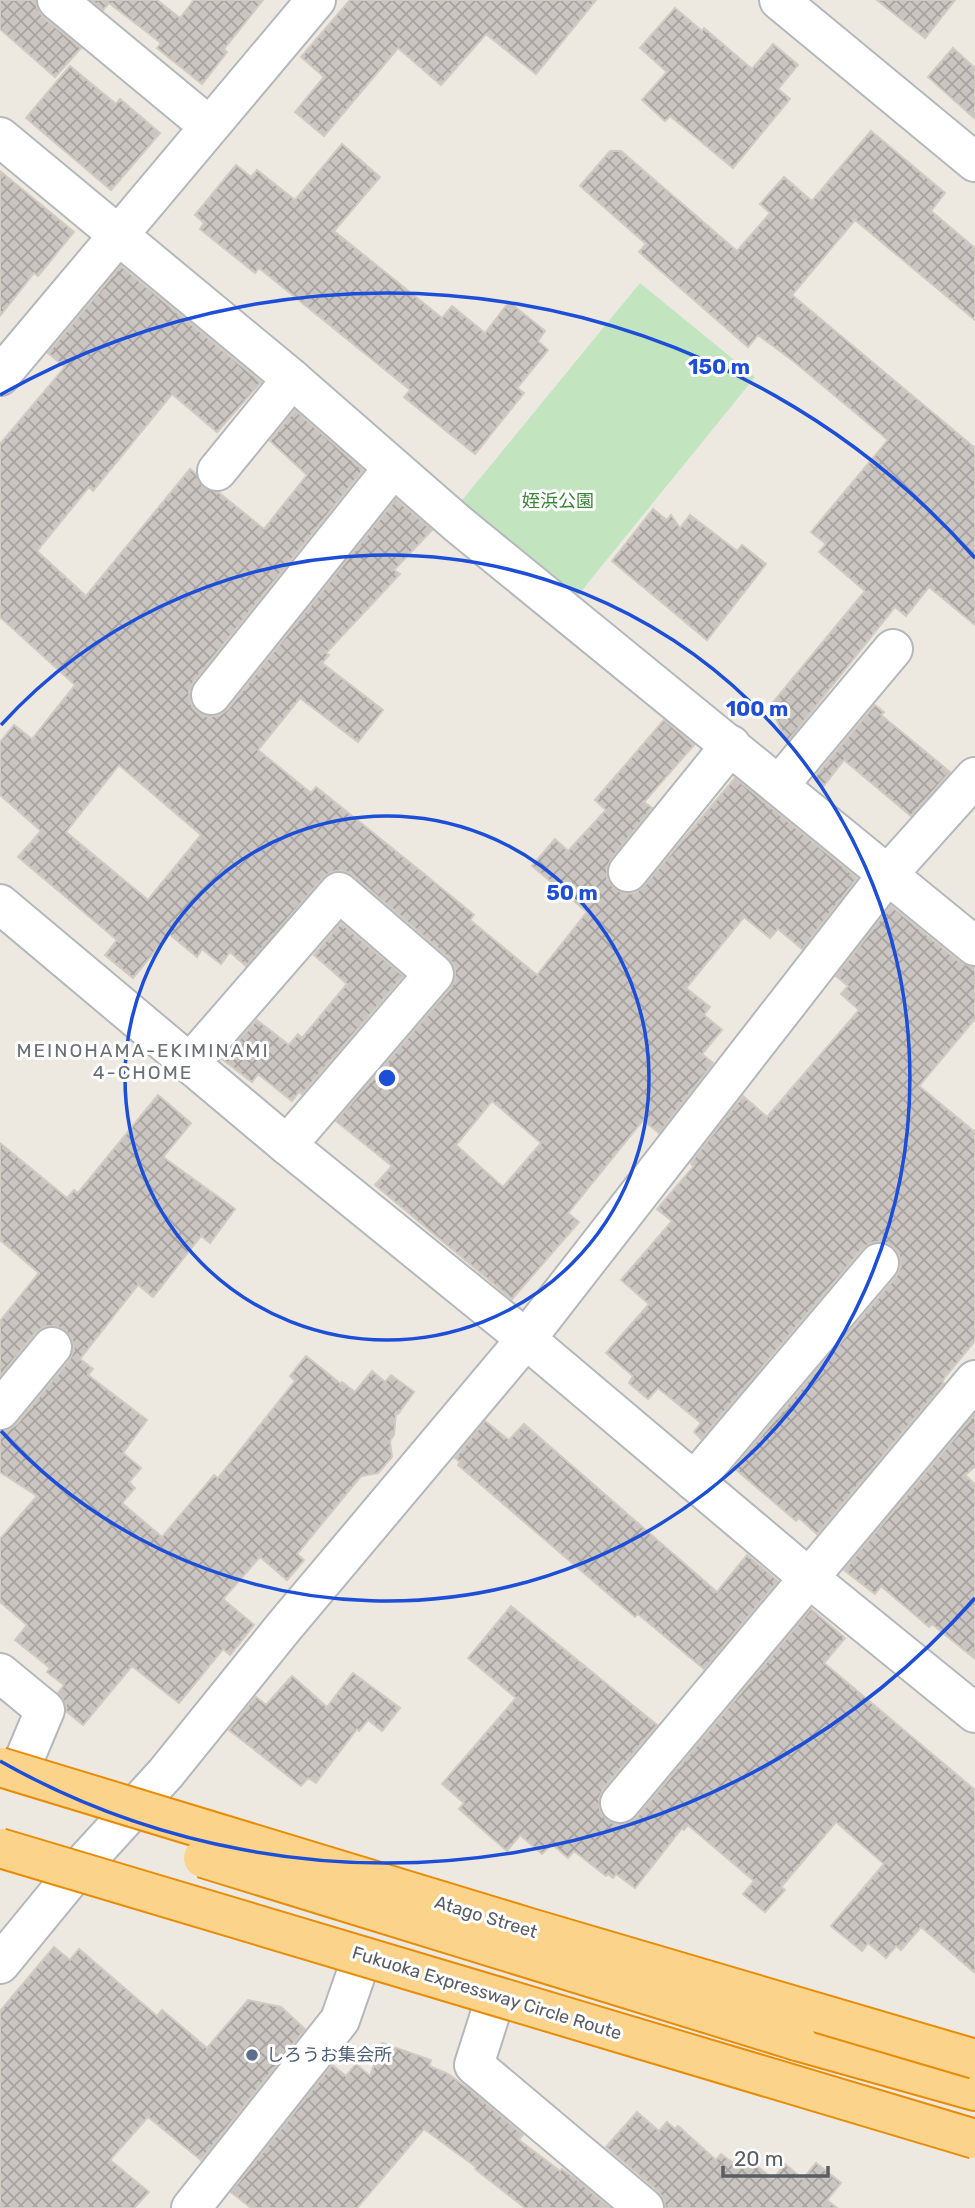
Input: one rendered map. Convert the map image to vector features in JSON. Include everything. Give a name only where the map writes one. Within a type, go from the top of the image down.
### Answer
[{"type":"highway","points":[[5,1772],[975,2061]]},
{"type":"highway","points":[[5,1772],[783,2037],[975,2091]]},
{"type":"highway","name":"Fukuoka Expressway Circle Route","points":[[0,1848],[975,2138]]},
{"type":"street","points":[[57,0],[209,126]]},
{"type":"street","points":[[779,0],[975,162]]},
{"type":"street","points":[[0,376],[209,126],[304,4]]},
{"type":"street","points":[[0,136],[292,379],[393,468],[975,946]]},
{"type":"street","points":[[216,471],[292,379]]},
{"type":"street","points":[[211,695],[393,468]]},
{"type":"street","points":[[779,785],[893,649]]},
{"type":"street","points":[[628,872],[731,745]]},
{"type":"street","points":[[0,1964],[73,1875],[166,1773],[283,1628],[526,1339],[888,874],[975,777]]},
{"type":"street","points":[[190,1063],[339,892],[434,974],[287,1145]]},
{"type":"street","points":[[0,904],[287,1145],[526,1339],[975,1713]]},
{"type":"street","points":[[694,1481],[879,1263]]},
{"type":"street","points":[[0,1410],[52,1347]]},
{"type":"street","points":[[620,1803],[975,1380]]},
{"type":"street","points":[[0,1673],[45,1710],[5,1772]]},
{"type":"street","name":"Atago Street","points":[[5,1772],[134,1806],[239,1843],[975,2061]]},
{"type":"street","points":[[0,1858],[218,1914],[975,2138]]},
{"type":"street","points":[[191,2208],[340,2020],[362,1957]]},
{"type":"street","points":[[496,1996],[474,2065],[643,2208]]},
{"type":"green space","name":"姪浜公園","points":[[640,283],[755,377],[566,610],[450,515]]},
{"type":"building","points":[[0,0],[36,0],[37,8],[43,17],[81,48],[55,77],[0,29]]},
{"type":"building","points":[[91,0],[157,0],[180,18],[194,0],[263,0],[224,49],[227,52],[202,84],[157,48],[161,43],[109,3],[103,10]]},
{"type":"building","points":[[350,0],[596,0],[536,74],[486,34],[441,85],[398,48],[324,136],[295,112],[324,77],[301,57]]},
{"type":"building","points":[[877,0],[955,0],[925,38]]},
{"type":"building","points":[[675,8],[702,31],[704,28],[752,69],[773,44],[798,65],[778,89],[790,99],[733,168],[670,116],[665,121],[642,100],[667,72],[640,48]]},
{"type":"building","points":[[953,48],[975,68],[975,119],[928,77]]},
{"type":"building","points":[[70,66],[116,104],[120,99],[160,133],[111,190],[26,118]]},
{"type":"building","points":[[871,131],[945,193],[931,211],[975,248],[975,320],[855,220],[792,295],[975,448],[975,625],[929,587],[906,616],[895,607],[787,742],[770,706],[865,591],[819,552],[826,544],[811,532],[888,440],[758,335],[748,347],[639,252],[646,244],[580,186],[610,151],[621,151],[737,251],[770,213],[760,204],[784,177],[812,201]]},
{"type":"building","points":[[342,144],[380,177],[334,231],[442,318],[452,306],[485,333],[509,302],[545,331],[538,341],[548,350],[517,388],[524,393],[475,454],[404,397],[410,390],[259,268],[255,273],[200,229],[204,223],[195,215],[236,165],[251,177],[257,170],[295,200]]},
{"type":"building","points":[[0,171],[74,232],[38,276],[34,273],[0,316]]},
{"type":"building","points":[[121,266],[261,382],[217,432],[172,394],[93,491],[89,487],[37,551],[86,596],[190,469],[203,487],[218,492],[264,529],[307,475],[270,441],[295,410],[363,470],[194,681],[189,692],[191,704],[197,712],[208,717],[220,715],[228,709],[396,499],[432,530],[394,570],[400,574],[326,653],[329,655],[322,663],[383,710],[358,742],[300,698],[258,750],[311,793],[316,787],[423,873],[474,915],[470,920],[537,975],[587,912],[532,866],[555,839],[568,851],[606,810],[595,800],[664,720],[694,745],[644,802],[652,808],[611,859],[607,868],[607,879],[614,888],[625,894],[635,893],[644,886],[735,778],[857,878],[802,949],[778,929],[770,938],[744,917],[686,988],[710,1007],[704,1015],[722,1030],[702,1054],[713,1063],[659,1133],[643,1120],[568,1213],[579,1222],[512,1299],[375,1185],[392,1166],[336,1121],[451,988],[455,979],[455,967],[448,957],[353,875],[342,870],[331,872],[323,878],[246,966],[230,952],[221,964],[202,949],[197,957],[169,934],[133,978],[105,955],[117,940],[18,857],[41,831],[0,795],[0,742],[14,725],[32,739],[75,685],[0,617],[0,444],[65,367],[48,353]],"holes":[[[119,765],[201,835],[148,900],[66,832]],[[492,1101],[541,1143],[503,1187],[456,1145]]]},
{"type":"building","points":[[653,509],[667,520],[671,515],[680,528],[690,515],[737,551],[742,545],[766,564],[707,640],[612,561]]},
{"type":"building","points":[[875,705],[884,712],[881,715],[950,772],[911,816],[844,760],[822,788],[814,778]]},
{"type":"building","points":[[891,906],[961,963],[975,967],[975,1019],[919,1086],[975,1132],[975,1341],[945,1377],[942,1382],[944,1383],[817,1534],[799,1518],[796,1521],[734,1468],[896,1277],[901,1266],[894,1247],[882,1241],[871,1243],[862,1249],[701,1439],[694,1432],[701,1423],[658,1388],[648,1399],[629,1383],[633,1376],[606,1353],[649,1304],[621,1280],[672,1221],[657,1209],[694,1166],[691,1164],[693,1160],[743,1096],[767,1117],[859,1010],[841,994],[848,986],[836,976]]},
{"type":"building","points":[[341,923],[403,976],[302,1094],[299,1092],[292,1101],[258,1074],[252,1082],[222,1059],[257,1020],[289,1045],[298,1034],[302,1038],[347,984],[314,955]]},
{"type":"building","points":[[158,1095],[191,1123],[163,1157],[235,1209],[210,1243],[201,1236],[153,1297],[138,1285],[80,1359],[93,1369],[88,1375],[147,1420],[123,1453],[141,1468],[129,1482],[135,1488],[122,1503],[162,1537],[214,1475],[218,1478],[295,1381],[290,1376],[306,1356],[355,1392],[372,1371],[385,1382],[391,1375],[414,1392],[398,1414],[396,1412],[394,1435],[390,1441],[392,1457],[378,1473],[361,1476],[297,1554],[304,1560],[287,1580],[260,1557],[223,1599],[254,1625],[230,1655],[223,1649],[179,1703],[132,1666],[83,1725],[66,1711],[66,1704],[58,1693],[64,1685],[47,1672],[50,1668],[15,1640],[27,1625],[0,1602],[0,1539],[37,1496],[0,1472],[0,1431],[8,1430],[17,1424],[69,1361],[74,1350],[72,1339],[66,1331],[56,1326],[45,1326],[35,1333],[0,1376],[0,1321],[39,1273],[0,1240],[0,1143],[67,1198],[74,1190],[78,1193]]},
{"type":"building","points":[[975,1414],[975,1467],[965,1475],[975,1484],[975,1659],[932,1624],[929,1627],[881,1586],[875,1594],[844,1570]]},
{"type":"building","points":[[485,1421],[509,1440],[524,1424],[717,1592],[747,1555],[778,1581],[704,1669],[638,1614],[635,1617],[458,1465],[460,1462],[455,1458]]},
{"type":"building","points":[[511,1606],[657,1725],[603,1789],[599,1799],[600,1811],[607,1820],[617,1825],[628,1823],[637,1817],[811,1609],[845,1638],[824,1663],[975,1790],[975,1973],[921,1927],[901,1950],[896,1946],[886,1958],[868,1943],[862,1951],[831,1926],[884,1864],[836,1822],[781,1887],[785,1890],[765,1912],[743,1894],[754,1881],[688,1825],[684,1830],[682,1828],[635,1888],[616,1874],[613,1878],[608,1874],[606,1876],[574,1851],[568,1858],[552,1844],[542,1854],[520,1835],[507,1851],[459,1809],[464,1803],[442,1784],[516,1698],[468,1658]]},
{"type":"building","points":[[353,1673],[400,1708],[382,1731],[368,1720],[359,1731],[357,1729],[316,1783],[308,1778],[301,1786],[229,1730],[256,1697],[266,1705],[292,1676],[327,1707]]},
{"type":"building","points":[[54,1947],[70,1960],[79,1949],[157,2016],[162,2010],[207,2048],[248,2000],[281,2007],[305,2029],[201,2160],[148,2117],[110,2160],[149,2192],[134,2208],[0,2208],[0,2011]]},
{"type":"building","points":[[382,2043],[431,2060],[429,2066],[448,2074],[470,2090],[523,2135],[519,2140],[560,2171],[562,2169],[577,2180],[610,2208],[525,2208],[475,2169],[476,2167],[424,2129],[357,2208],[251,2208],[231,2192],[332,2065],[346,2076],[356,2064],[370,2076]]},
{"type":"building","points":[[637,2112],[659,2131],[667,2122],[675,2129],[678,2126],[716,2160],[721,2154],[737,2166],[744,2156],[773,2179],[785,2164],[803,2179],[816,2163],[841,2183],[827,2200],[837,2208],[665,2208],[664,2200],[658,2191],[606,2147]]},
{"type":"place","name":"しろうお集会所","points":[[252,2055]]},
{"type":"district","name":"MEINOHAMA-EKIMINAMI 4-CHOME","points":[[143,1061]]}]
